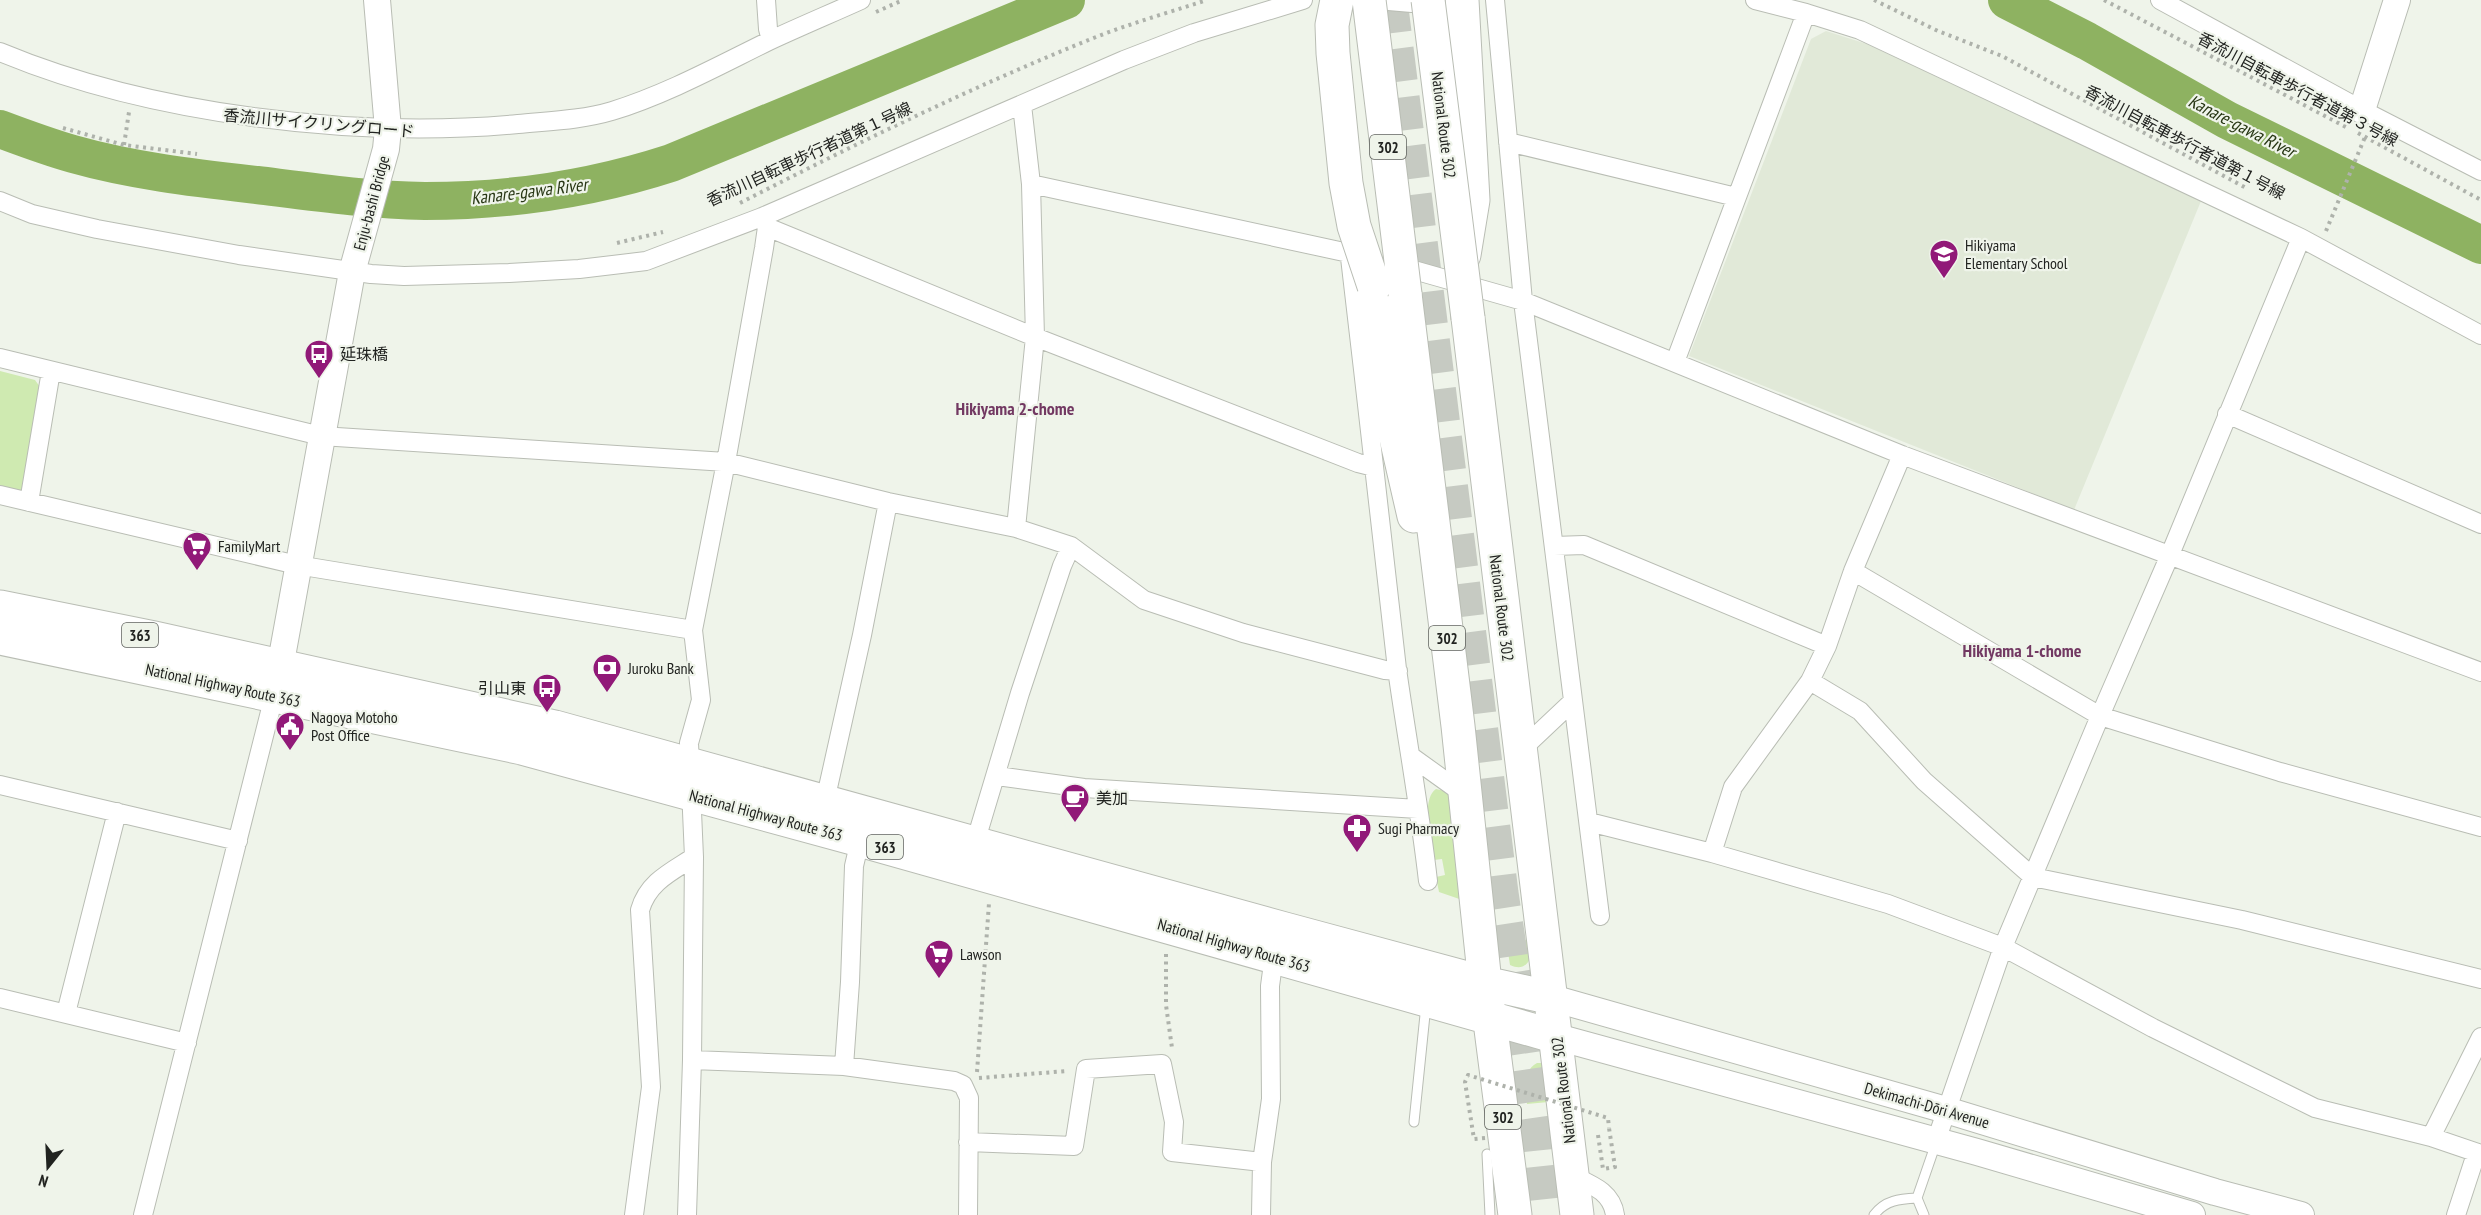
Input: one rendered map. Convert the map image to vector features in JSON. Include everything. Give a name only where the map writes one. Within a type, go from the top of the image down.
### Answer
[{"type":"highway","points":[[1338,0],[1332,25],[1333,53],[1346,183],[1353,226],[1390,290]]},
{"type":"highway","name":"302","points":[[1369,0],[1390,290],[1391,416],[1451,676],[1485,983],[1491,1018],[1508,1207]]},
{"type":"highway","name":"National Route 302","points":[[1428,0],[1557,1037],[1577,1215]]},
{"type":"highway","points":[[1462,0],[1473,200],[1462,268]]},
{"type":"highway","name":"National Highway Route 363","points":[[0,607],[522,748],[825,801],[1485,983],[1552,998]]},
{"type":"highway","name":"National Highway Route 363","points":[[0,638],[277,681]]},
{"type":"highway","name":"National Highway Route 363","points":[[690,779],[860,840],[1557,1037]]},
{"type":"main road","points":[[377,0],[387,139]]},
{"type":"main road","points":[[2362,110],[2397,0]]},
{"type":"main road","name":"Enju-bashi Bridge","points":[[277,681],[354,265],[387,139]]},
{"type":"main road","name":"Dekimachi-Dōri Avenue","points":[[1552,998],[1946,1110],[2215,1192],[2301,1215]]},
{"type":"main road","name":"Dekimachi-Dōri Avenue","points":[[1557,1037],[1936,1141],[2192,1215]]},
{"type":"street","points":[[766,0],[771,40]]},
{"type":"street","points":[[0,201],[32,214],[107,231],[239,255],[354,265],[404,276],[579,269],[646,261],[764,222],[1124,60],[1184,37],[1303,0]]},
{"type":"street","points":[[1320,0],[1362,345],[1398,671],[1418,809],[1431,873]]},
{"type":"street","points":[[1377,0],[1412,3],[1423,0]]},
{"type":"street","points":[[1495,0],[1523,301],[1600,916]]},
{"type":"street","points":[[1755,0],[1806,12],[1860,30],[2301,238],[2481,334]]},
{"type":"street","points":[[2160,0],[2362,110],[2481,171]]},
{"type":"street","points":[[0,52],[91,84],[157,99],[232,114],[387,139],[554,121],[610,112],[666,92],[771,40],[867,6]]},
{"type":"street","points":[[1675,362],[1806,12]]},
{"type":"street","points":[[1016,528],[1035,337],[1031,184],[1022,105]]},
{"type":"street","points":[[1508,142],[1736,197]]},
{"type":"street","points":[[1031,184],[1350,252],[1523,301],[1902,455],[2169,557],[2481,672]]},
{"type":"street","points":[[764,222],[1035,337],[1358,464],[1374,467]]},
{"type":"street","points":[[687,1215],[692,1060],[694,857],[689,743],[701,700],[693,630],[726,462],[764,222]]},
{"type":"street","points":[[1936,1141],[2003,947],[2169,557],[2301,238]]},
{"type":"street","points":[[0,358],[321,436],[726,462],[888,502],[1016,528],[1071,546],[1144,600],[1243,633],[1385,670],[1398,671]]},
{"type":"street","points":[[29,502],[51,371]]},
{"type":"street","points":[[2227,414],[2481,524]]},
{"type":"street","points":[[1712,853],[1733,787],[1810,681],[1827,646],[1854,572],[1902,455]]},
{"type":"street","points":[[0,495],[297,565],[693,630]]},
{"type":"street","points":[[825,801],[888,502]]},
{"type":"street","points":[[1554,546],[1584,545],[1827,646]]},
{"type":"street","points":[[975,843],[997,776],[1020,693],[1071,546]]},
{"type":"street","points":[[1854,572],[2100,716],[2280,772],[2481,827]]},
{"type":"street","points":[[143,1215],[277,681]]},
{"type":"street","points":[[1810,681],[1860,711],[1924,781],[2033,877],[2242,920],[2481,979]]},
{"type":"street","points":[[1520,751],[1573,701]]},
{"type":"street","points":[[1412,757],[1465,795]]},
{"type":"street","points":[[997,776],[1084,788],[1418,809]]},
{"type":"street","points":[[0,785],[238,841]]},
{"type":"street","points":[[66,1013],[117,812]]},
{"type":"street","points":[[1589,822],[1712,853],[1888,904],[2003,947],[2153,1028],[2315,1108],[2432,1137],[2479,1154],[2456,1215]]},
{"type":"street","points":[[844,1066],[854,866],[860,840]]},
{"type":"street","points":[[634,1215],[651,1087],[640,910],[643,898],[652,885],[694,857]]},
{"type":"street","points":[[1261,1215],[1262,1162],[1271,1100],[1270,986],[1274,956]]},
{"type":"street","points":[[0,998],[187,1043]]},
{"type":"street","points":[[2432,1137],[2481,1037]]},
{"type":"street","points":[[692,1060],[844,1066],[970,1082],[968,1215]]},
{"type":"street","points":[[968,1142],[1074,1146],[1086,1069],[1162,1064],[1174,1122],[1172,1152],[1262,1162]]},
{"type":"street","points":[[1573,1176],[1600,1189],[1614,1206],[1615,1215]]},
{"type":"lane","points":[[1414,1122],[1427,1000]]},
{"type":"lane","points":[[1924,1215],[1917,1198],[1936,1141]]},
{"type":"lane","points":[[1487,1154],[1490,1166],[1490,1215]]},
{"type":"lane","points":[[1874,1215],[1880,1207],[1895,1200],[1917,1198]]},
{"type":"path","points":[[867,6],[903,0]]},
{"type":"path","name":"香流川自転車歩行者道第１号線","points":[[736,205],[940,105],[1088,40],[1207,0]]},
{"type":"path","name":"香流川自転車歩行者道第１号線","points":[[1874,0],[1938,31],[2002,56],[2255,193]]},
{"type":"path","name":"香流川自転車歩行者道第３号線","points":[[2104,0],[2481,200]]},
{"type":"path","points":[[124,146],[130,109]]},
{"type":"path","points":[[63,128],[124,146],[196,154]]},
{"type":"path","points":[[2326,232],[2365,137]]},
{"type":"path","points":[[2316,226],[2336,237]]},
{"type":"path","points":[[611,245],[672,230]]},
{"type":"path","points":[[989,899],[970,1082],[1086,1069]]},
{"type":"path","points":[[1162,1064],[1174,1060],[1166,1005],[1166,950]]},
{"type":"path","points":[[1485,1138],[1474,1139],[1466,1082],[1468,1075],[1608,1118],[1615,1167],[1603,1169],[1599,1135]]},
{"type":"shaded area","name":"Hikiyama Elementary School","points":[[1826,31],[1867,44],[2201,201],[2074,510],[1689,356],[1811,39]]},
{"type":"green space","points":[[0,371],[35,380],[40,387],[26,489],[15,493],[0,489]]},
{"type":"green space","points":[[1436,789],[1449,792],[1471,903],[1439,892],[1436,877],[1445,875],[1442,859],[1434,860],[1428,812],[1431,794]]},
{"type":"green space","points":[[1505,933],[1528,941],[1530,959],[1524,966],[1510,965]]},
{"type":"green space","points":[[1543,1063],[1559,1101],[1527,1104],[1527,1076],[1532,1066]]},
{"type":"waterway","name":"Kanare-gawa River","points":[[0,129],[96,160],[211,180],[404,200],[488,199],[519,196],[611,180],[671,163],[1066,0]]},
{"type":"waterway","name":"Kanare-gawa River","points":[[2007,0],[2087,41],[2227,120],[2481,245]]},
{"type":"tunnel","points":[[1391,0],[1502,893],[1536,1121],[1546,1215]]},
{"type":"place","name":"Hikiyama Elementary School","points":[[1944,280]]},
{"type":"place","name":"延珠橋","points":[[319,380]]},
{"type":"place","name":"FamilyMart","points":[[197,572]]},
{"type":"place","name":"Juroku Bank","points":[[607,694]]},
{"type":"place","name":"引山東","points":[[547,714]]},
{"type":"place","name":"Nagoya Motoho Post Office","points":[[290,752]]},
{"type":"place","name":"美加","points":[[1075,824]]},
{"type":"place","name":"Sugi Pharmacy","points":[[1357,854]]},
{"type":"place","name":"Lawson","points":[[939,980]]},
{"type":"district","name":"Hikiyama 2-chome","points":[[1015,408]]},
{"type":"district","name":"Hikiyama 1-chome","points":[[2022,650]]}]
